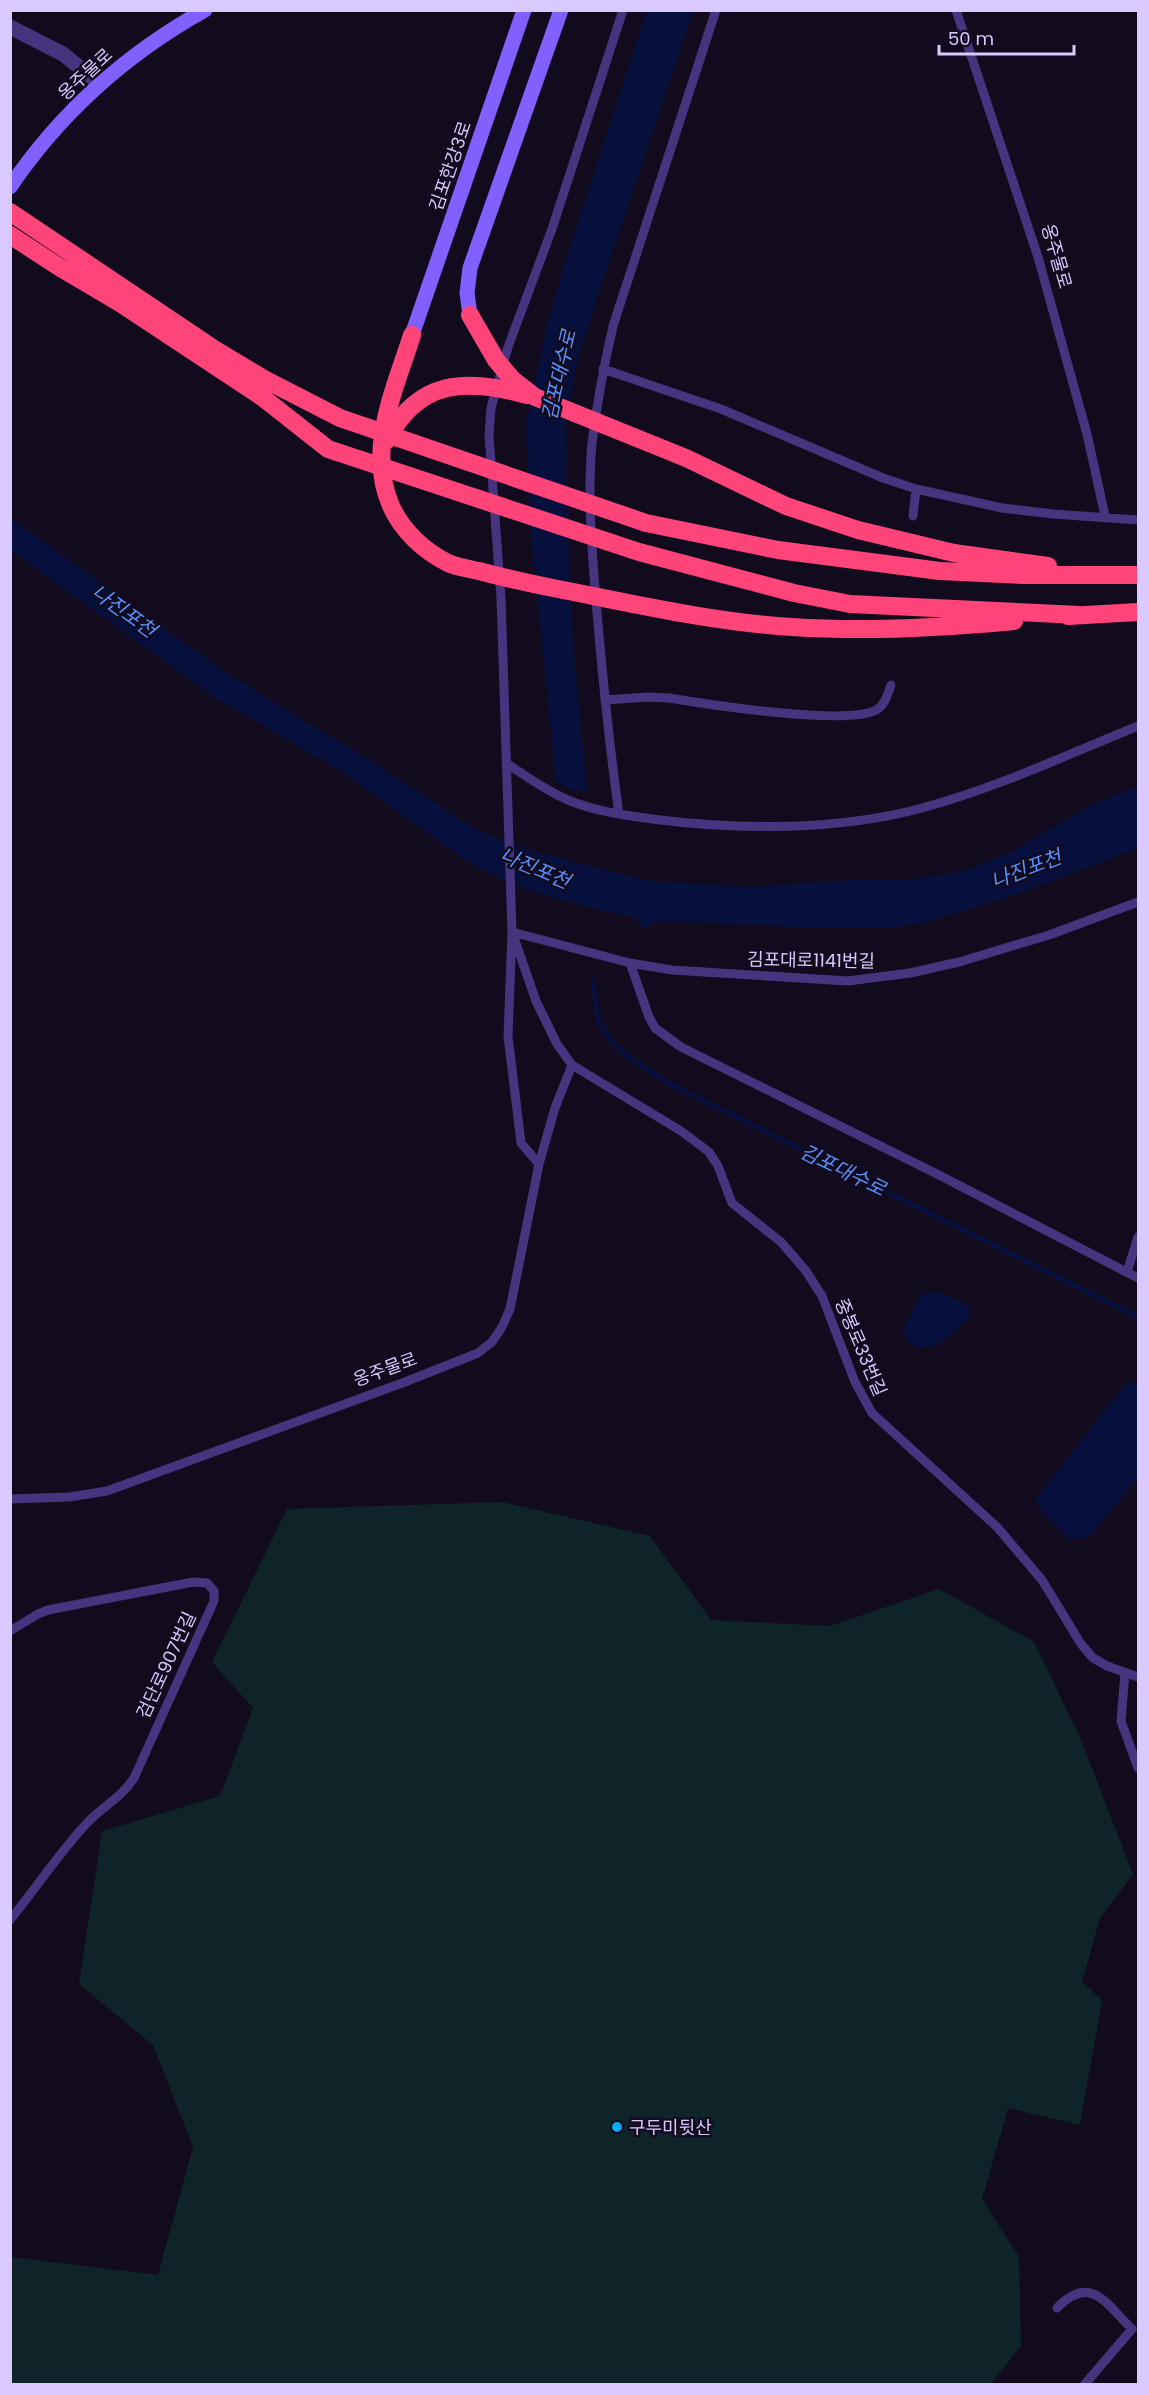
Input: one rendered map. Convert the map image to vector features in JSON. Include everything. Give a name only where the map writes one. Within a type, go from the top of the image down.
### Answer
[{"type":"highway","points":[[10,212],[214,349],[264,379],[340,418],[646,523],[778,550],[928,569],[1024,575],[1138,575]]},
{"type":"highway","points":[[10,235],[120,303],[262,397],[328,449],[639,552],[794,593],[850,604],[1080,615]]},
{"type":"highway","points":[[470,315],[496,360],[512,378],[535,397]]},
{"type":"highway","points":[[412,335],[385,416],[380,452],[384,485],[391,507],[405,529],[426,550],[450,564],[522,582],[650,607],[791,627],[938,628],[1138,612]]},
{"type":"highway","points":[[380,452],[394,424],[406,409],[440,389],[465,384],[508,389],[535,397],[686,458],[786,506],[858,530],[954,553],[1107,574]]},
{"type":"street","name":"옹주물로","points":[[10,187],[32,155],[99,83],[148,46],[205,10]]},
{"type":"street","name":"김포한강3로","points":[[412,335],[524,10]]},
{"type":"street","points":[[470,315],[467,292],[470,268],[561,10]]},
{"type":"street","points":[[10,27],[63,54],[99,83]]},
{"type":"lane","points":[[539,1164],[521,1143],[508,1036],[512,932],[500,587],[489,435],[491,408],[508,347],[552,229],[623,10]]},
{"type":"lane","points":[[619,814],[605,700],[590,504],[592,444],[603,369],[623,290],[716,10]]},
{"type":"lane","name":"옹주물로","points":[[956,10],[1038,257],[1088,434],[1105,516]]},
{"type":"lane","points":[[603,369],[729,412],[883,478],[916,489],[1002,508],[1138,520]]},
{"type":"lane","points":[[913,516],[916,489]]},
{"type":"lane","points":[[605,700],[634,697],[669,698],[804,714],[857,714],[878,709],[886,699],[891,685]]},
{"type":"lane","points":[[506,763],[567,800],[619,814],[706,826],[858,821],[913,810],[960,796],[1138,726]]},
{"type":"lane","name":"김포대로1141번길","points":[[512,932],[630,963],[705,974],[848,981],[878,979],[1010,948],[1138,902]]},
{"type":"lane","points":[[512,932],[536,1001],[556,1044],[572,1065]]},
{"type":"lane","points":[[630,963],[655,1028],[681,1047],[928,1169],[1138,1278]]},
{"type":"lane","name":"옹주물로","points":[[10,1498],[69,1497],[107,1491],[414,1379],[478,1353],[492,1342],[510,1309],[539,1164],[555,1108],[572,1065]]},
{"type":"lane","name":"중봉로33번길","points":[[572,1065],[681,1131],[709,1152],[718,1166],[732,1203],[781,1242],[806,1271],[822,1296],[855,1382],[872,1413],[997,1527],[1042,1580],[1081,1644],[1093,1658],[1138,1677]]},
{"type":"lane","points":[[1127,1272],[1138,1237]]},
{"type":"lane","name":"검단로907번길","points":[[10,1631],[48,1610],[193,1582],[207,1583],[214,1591],[214,1601],[134,1778],[122,1793],[87,1823],[10,1920]]},
{"type":"lane","points":[[1125,1673],[1121,1721],[1138,1768]]},
{"type":"lane","points":[[1057,2308],[1076,2293],[1084,2291],[1094,2293],[1132,2329],[1085,2385]]},
{"type":"green space","points":[[502,1502],[650,1536],[711,1620],[830,1626],[939,1589],[1034,1642],[1079,1735],[1133,1874],[1100,1918],[1082,1982],[1102,2000],[1080,2125],[1008,2108],[982,2199],[1019,2257],[1021,2346],[991,2384],[11,2384],[11,2257],[158,2275],[193,2147],[153,2045],[79,1984],[102,1831],[220,1796],[253,1708],[212,1662],[287,1509]]},
{"type":"water","points":[[647,11],[693,11],[595,303],[576,365],[565,427],[573,647],[587,791],[568,789],[556,781],[530,525],[526,424],[547,326],[566,259]]},
{"type":"water","name":"나진포천","points":[[10,518],[218,667],[349,747],[475,829],[520,847],[651,881],[750,887],[865,879],[914,879],[965,871],[1011,852],[1090,806],[1138,786],[1138,848],[1012,896],[923,923],[893,927],[825,928],[666,921],[653,923],[648,929],[640,927],[636,918],[547,896],[484,870],[464,859],[344,773],[216,698],[11,550]]},
{"type":"water","points":[[938,1291],[969,1306],[970,1319],[935,1346],[918,1348],[909,1342],[903,1332],[920,1295]]},
{"type":"water","points":[[1128,1381],[1138,1385],[1138,1477],[1088,1538],[1068,1539],[1038,1507],[1036,1499]]},
{"type":"waterway","name":"김포대수로","points":[[593,980],[597,1012],[604,1031],[617,1047],[655,1075],[1138,1317]]},
{"type":"place","name":"구두미뒷산","points":[[617,2127]]}]
